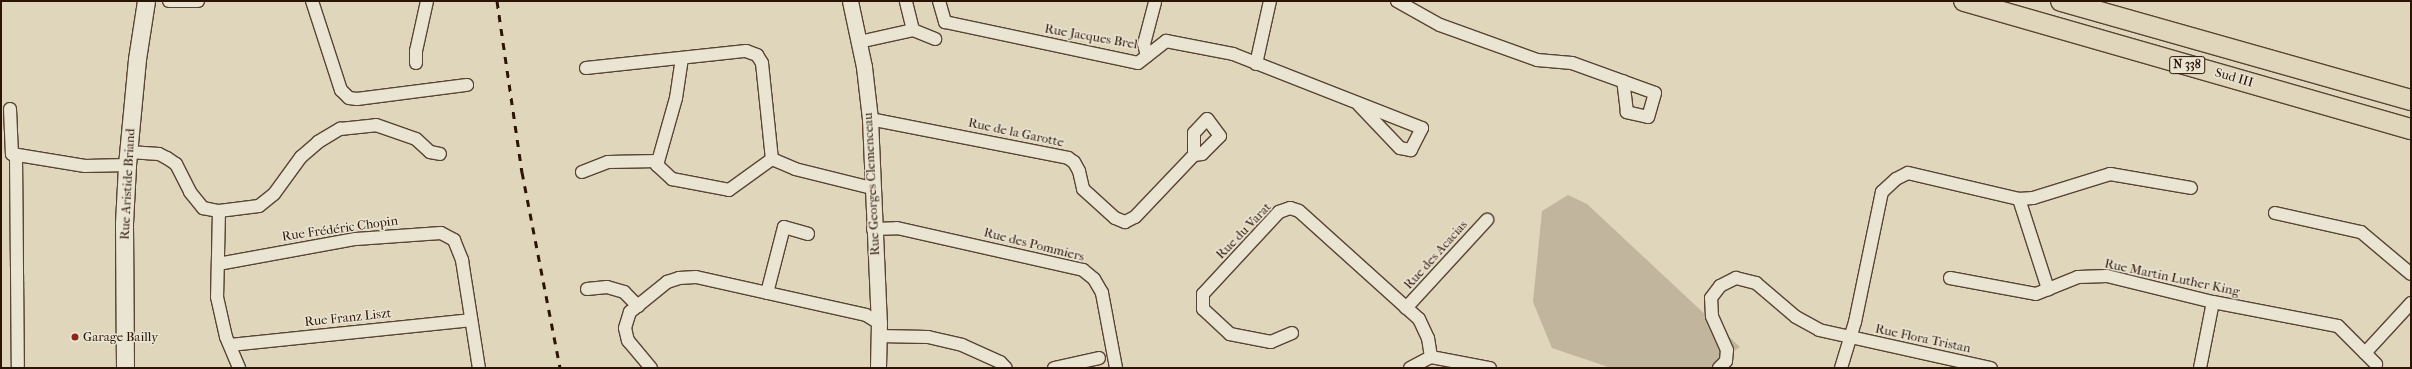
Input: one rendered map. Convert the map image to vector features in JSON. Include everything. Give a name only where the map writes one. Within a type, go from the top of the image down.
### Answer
[{"type":"highway","name":"Sud III","points":[[1964,1],[2411,129]]},
{"type":"highway","name":"Sud III","points":[[2062,1],[2411,100]]},
{"type":"main road","name":"Rue Aristide Briand","points":[[125,368],[124,231],[128,158],[137,60],[146,1]]},
{"type":"street","points":[[169,1],[198,1]]},
{"type":"street","points":[[312,1],[341,90],[349,98],[357,99],[467,85]]},
{"type":"street","points":[[416,63],[416,51],[427,1]]},
{"type":"street","name":"Rue Georges Clemenceau","points":[[850,1],[859,42],[870,118],[873,229],[879,330],[878,368]]},
{"type":"street","points":[[906,1],[913,30]]},
{"type":"street","name":"Rue Jacques Brel","points":[[939,1],[945,22],[1138,63],[1166,41],[1232,54],[1359,105],[1422,128],[1411,150],[1400,148],[1359,105]]},
{"type":"street","points":[[1256,64],[1270,1]]},
{"type":"street","points":[[1397,1],[1440,24],[1536,60],[1572,63],[1623,81]]},
{"type":"street","points":[[1147,56],[1144,44],[1154,2]]},
{"type":"street","points":[[859,42],[913,30],[935,39]]},
{"type":"street","points":[[586,68],[746,51],[757,54],[762,63],[772,159]]},
{"type":"street","points":[[682,58],[676,98],[657,165],[672,179],[729,190],[772,159]]},
{"type":"street","points":[[10,109],[12,154],[85,166],[159,154],[176,164],[190,192],[203,208],[219,211],[259,206],[274,194],[301,157],[318,142],[340,129],[376,125],[416,139],[430,152],[440,154]]},
{"type":"street","name":"Rue de la Garotte","points":[[870,118],[1068,158],[1074,162],[1079,170],[1083,189],[1114,218],[1125,222],[1135,217],[1194,155]]},
{"type":"street","points":[[16,155],[17,367]]},
{"type":"street","points":[[772,159],[795,169],[872,188]]},
{"type":"street","points":[[582,172],[608,162],[658,161]]},
{"type":"street","points":[[1841,368],[1850,337],[1882,192],[1896,179],[1908,173],[1965,185],[2019,199],[2033,198],[2110,174],[2191,188]]},
{"type":"street","points":[[2019,199],[2048,289]]},
{"type":"street","name":"Rue du Varat","points":[[1292,333],[1271,342],[1230,334],[1203,309],[1203,294],[1279,212],[1290,208],[1299,212],[1419,319],[1428,338],[1431,358]]},
{"type":"street","points":[[219,211],[217,297],[230,345],[239,368]]},
{"type":"street","points":[[2275,213],[2361,232],[2411,274]]},
{"type":"street","name":"Rue des Acacias","points":[[1406,308],[1487,220]]},
{"type":"street","points":[[767,293],[784,227],[808,234]]},
{"type":"street","name":"Rue des Pommiers","points":[[873,229],[897,228],[1083,270],[1094,279],[1102,293],[1116,368]]},
{"type":"street","name":"Rue Frédéric Chopin","points":[[218,264],[356,238],[441,233],[454,240],[462,260],[470,320],[479,368]]},
{"type":"street","name":"Rue Martin Luther King","points":[[1950,278],[2036,294],[2078,277],[2107,276],[2213,302],[2338,326],[2376,364]]},
{"type":"street","points":[[651,368],[628,341],[625,328],[630,312],[667,282],[679,278],[696,277],[866,315],[879,330],[928,337],[962,345],[1000,362],[1006,368]]},
{"type":"street","name":"Rue Flora Tristan","points":[[1719,368],[1726,361],[1727,350],[1712,316],[1711,298],[1720,286],[1736,278],[1756,283],[1807,326],[1991,368]]},
{"type":"street","points":[[587,288],[607,287],[624,292],[638,306]]},
{"type":"street","points":[[2200,368],[2213,302]]},
{"type":"street","points":[[2365,353],[2411,303]]},
{"type":"street","name":"Rue Franz Liszt","points":[[230,345],[470,320]]},
{"type":"street","points":[[1054,368],[1099,358]]},
{"type":"street","points":[[1410,368],[1431,358],[1490,368]]},
{"type":"shaded area","points":[[1568,195],[1587,204],[1740,347],[1710,368],[1611,368],[1552,348],[1533,302],[1542,211]]},
{"type":"railway","points":[[497,1],[522,172],[560,368]]},
{"type":"place","name":"Garage Bailly","points":[[75,337]]}]
